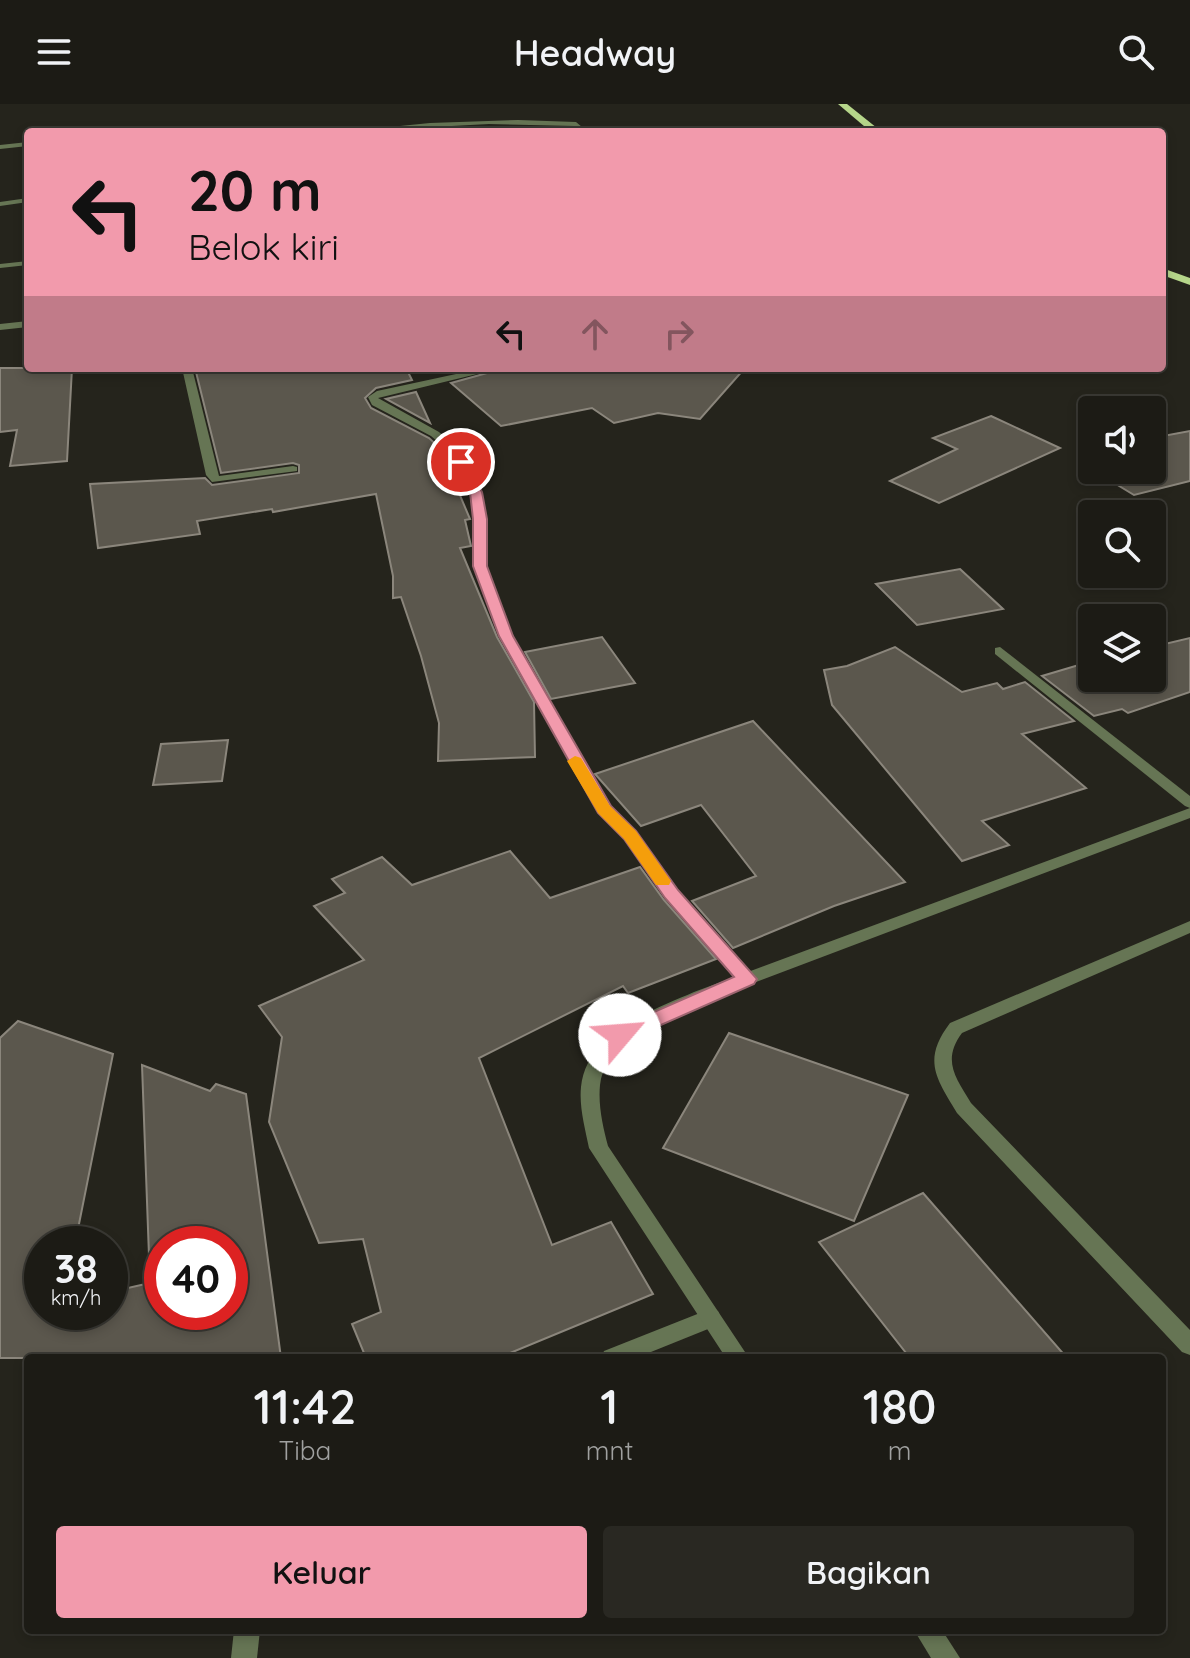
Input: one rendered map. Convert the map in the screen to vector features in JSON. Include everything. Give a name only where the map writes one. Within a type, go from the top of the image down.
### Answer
[{"type":"highway","points":[[842,104],[872,128]]},
{"type":"highway","points":[[1166,273],[1190,282]]},
{"type":"street","points":[[434,128],[573,123],[580,128]]},
{"type":"street","points":[[0,147],[24,144]]},
{"type":"street","points":[[0,204],[24,201]]},
{"type":"street","points":[[0,266],[24,263]]},
{"type":"street","points":[[0,327],[24,324]]},
{"type":"street","points":[[188,372],[211,475],[216,480],[293,469]]},
{"type":"street","points":[[478,372],[373,397],[376,403],[435,434],[451,448],[471,477],[480,519],[480,566],[506,636],[604,809],[630,835],[672,894],[747,979]]},
{"type":"street","points":[[1000,651],[1190,803]]},
{"type":"street","points":[[735,1354],[599,1148],[590,1112],[589,1087],[594,1066],[620,1035],[747,979],[1190,813]]},
{"type":"street","points":[[1190,927],[956,1028],[944,1044],[941,1063],[964,1108],[1190,1345]]},
{"type":"street","points":[[622,1354],[710,1318]]},
{"type":"street","points":[[244,1658],[247,1634]]},
{"type":"street","points":[[930,1634],[947,1658]]},
{"type":"building","points":[[0,368],[24,368],[24,372],[72,372],[67,461],[10,466],[17,430],[0,432]]},
{"type":"building","points":[[196,372],[408,372],[412,380],[376,388],[365,398],[371,408],[429,438],[440,448],[470,519],[465,520],[471,546],[460,548],[497,637],[534,702],[535,757],[438,761],[439,723],[401,597],[393,598],[393,576],[376,494],[273,512],[272,509],[197,521],[200,534],[98,548],[90,484],[205,478],[212,485],[299,473],[299,465],[293,463],[221,473]]},
{"type":"building","points":[[491,372],[741,372],[700,419],[658,413],[614,423],[592,408],[501,426],[451,383]]},
{"type":"building","points":[[416,392],[430,423],[386,399]]},
{"type":"building","points":[[991,416],[1060,448],[939,503],[890,481],[957,449],[933,438]]},
{"type":"building","points":[[1190,431],[1190,481],[1134,495],[1116,484],[1166,484],[1166,435]]},
{"type":"building","points":[[960,569],[1003,609],[917,625],[876,584]]},
{"type":"building","points":[[602,637],[635,683],[551,699],[525,652]]},
{"type":"building","points":[[1190,638],[1190,692],[1128,713],[1122,709],[1094,716],[1042,676],[1078,665],[1078,692],[1166,692],[1166,644]]},
{"type":"building","points":[[895,647],[962,692],[997,683],[1003,689],[1025,682],[1074,721],[1022,734],[1086,788],[982,821],[1009,845],[962,861],[832,705],[824,670],[847,666]]},
{"type":"building","points":[[753,721],[905,882],[834,906],[733,948],[692,901],[756,876],[701,805],[641,826],[595,774]]},
{"type":"building","points":[[228,740],[222,781],[153,785],[161,744]]},
{"type":"building","points":[[510,851],[550,898],[640,867],[664,900],[716,959],[628,993],[623,986],[479,1058],[552,1245],[611,1222],[653,1294],[508,1354],[364,1354],[352,1324],[381,1312],[363,1239],[319,1243],[269,1122],[282,1037],[259,1006],[364,960],[314,906],[345,893],[332,879],[382,857],[412,885]]},
{"type":"building","points":[[18,1021],[113,1054],[79,1226],[24,1226],[24,1330],[128,1330],[128,1288],[144,1284],[144,1330],[248,1330],[248,1226],[148,1226],[142,1065],[210,1091],[216,1084],[246,1094],[280,1354],[24,1354],[24,1358],[0,1358],[0,1038]]},
{"type":"building","points":[[729,1033],[908,1095],[854,1221],[663,1148]]},
{"type":"building","points":[[923,1193],[1064,1354],[907,1354],[819,1242]]},
{"type":"slow traffic","points":[[575,761],[604,809],[630,835],[662,881]]},
{"type":"route","points":[[461,462],[476,492],[480,519],[480,566],[506,636],[604,809],[630,835],[672,894],[747,979],[620,1035]]}]
